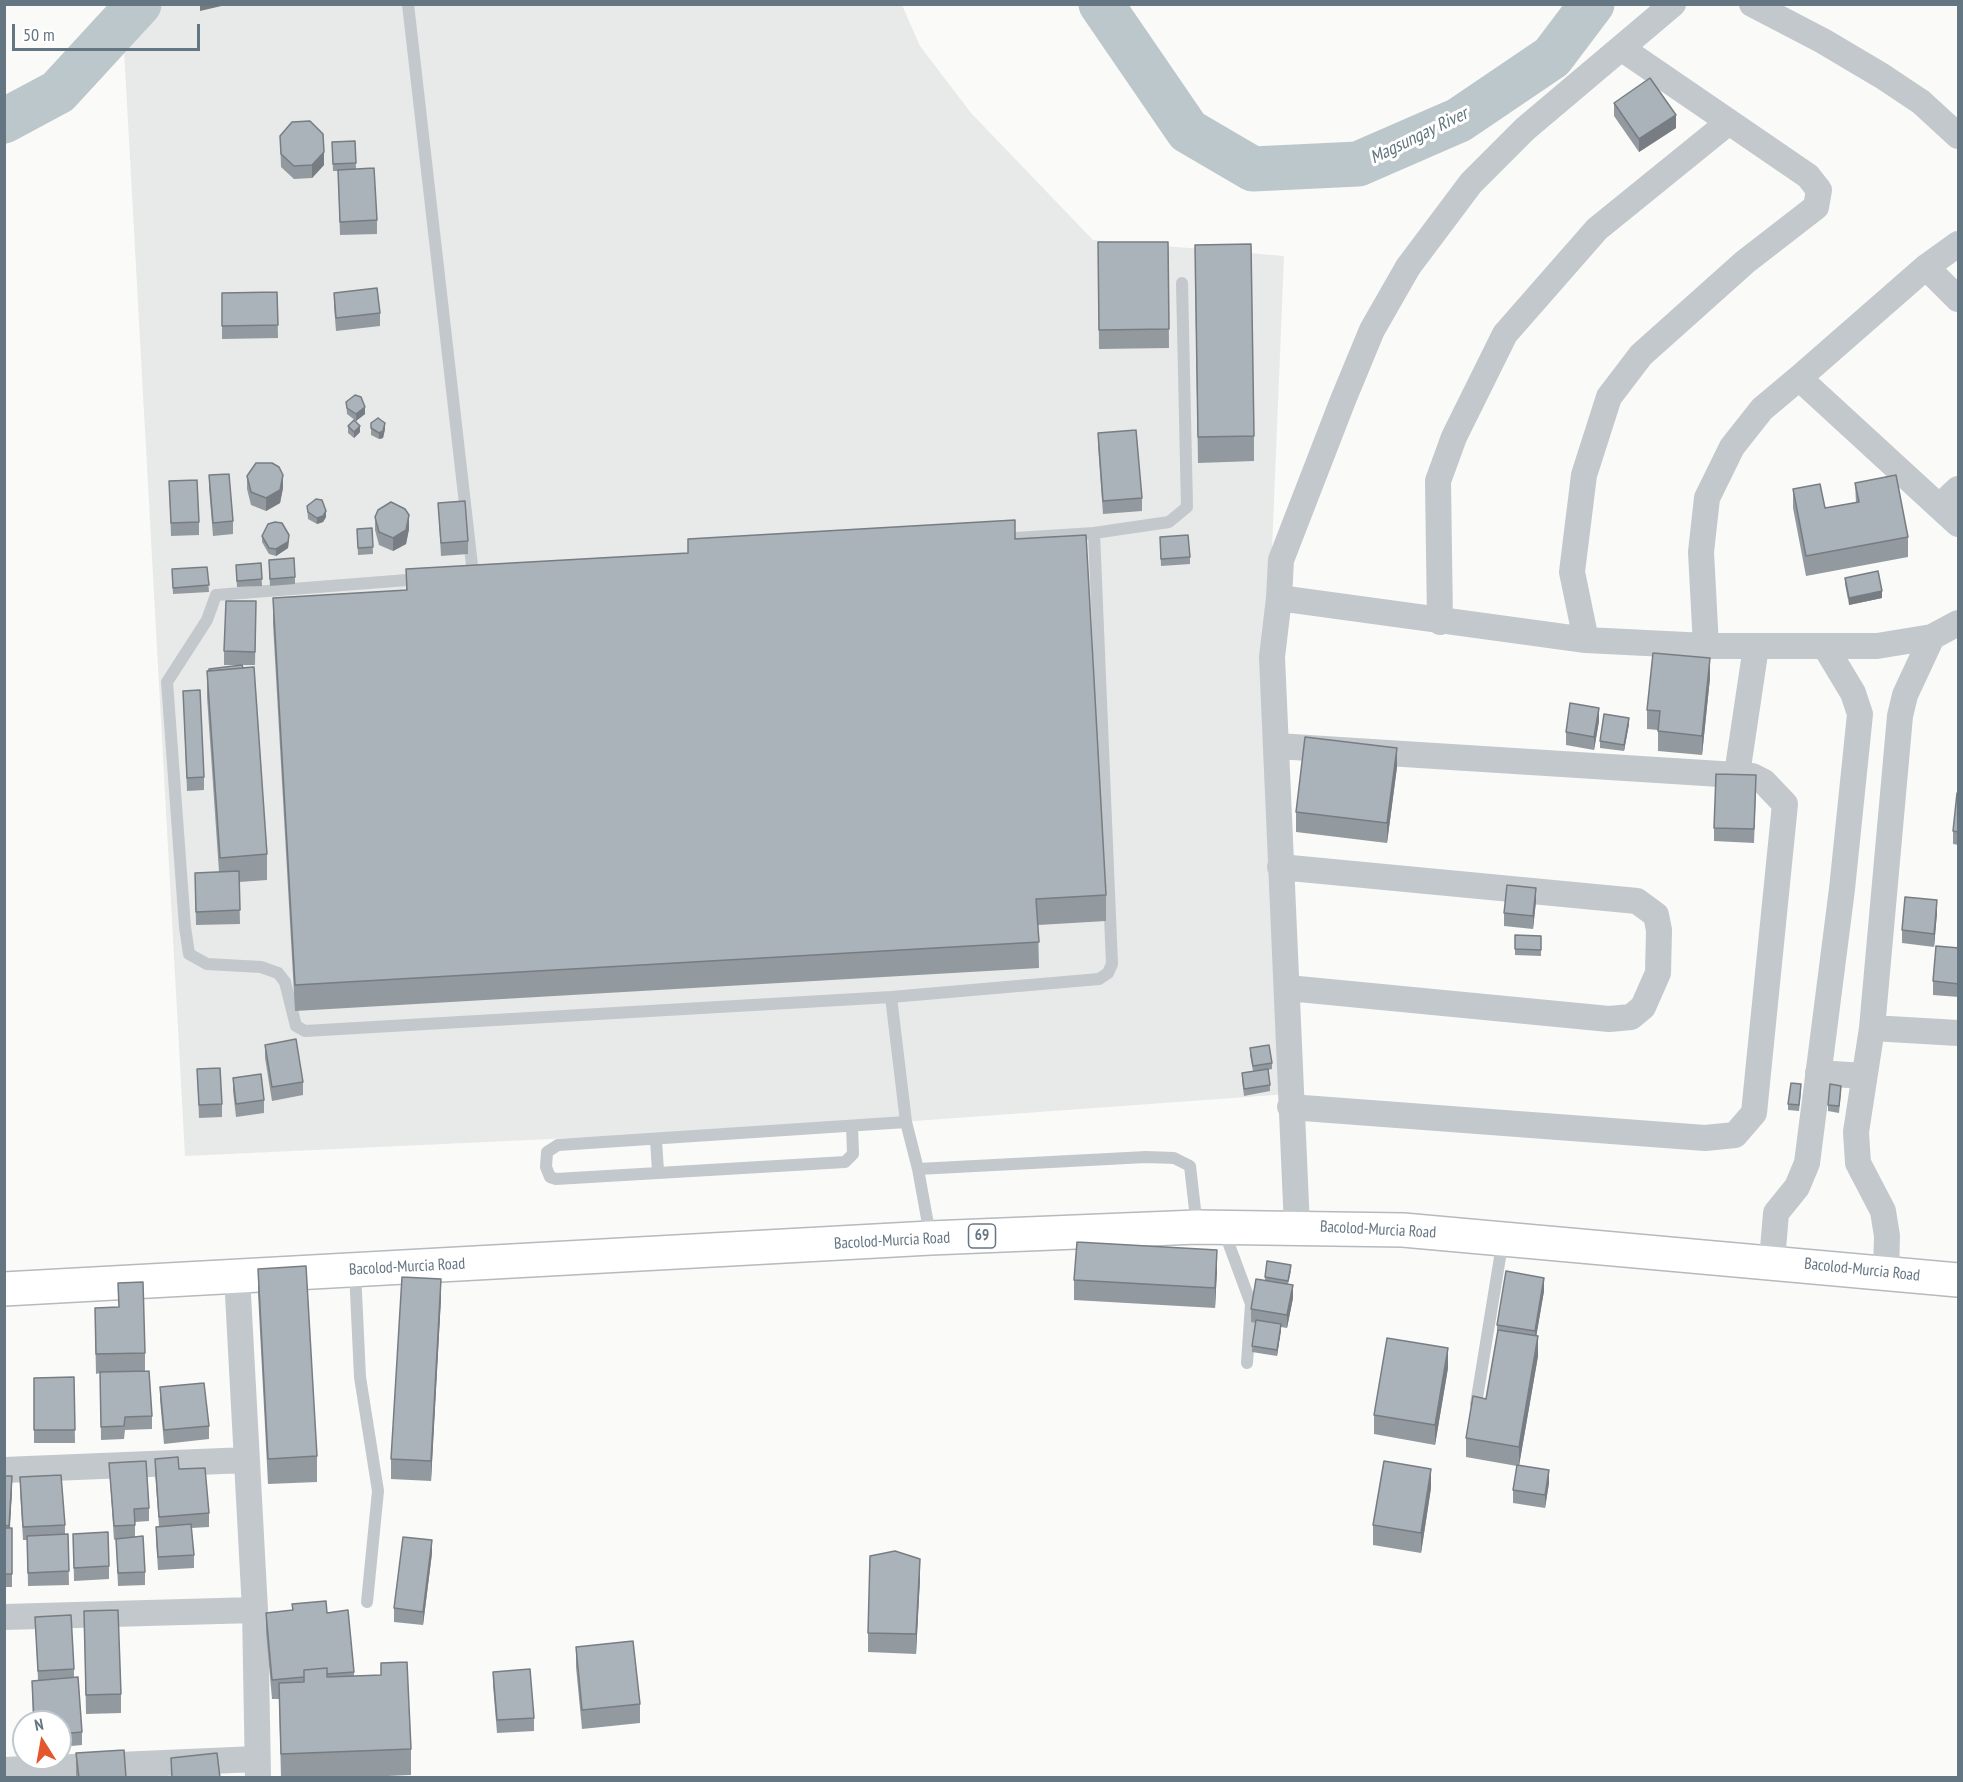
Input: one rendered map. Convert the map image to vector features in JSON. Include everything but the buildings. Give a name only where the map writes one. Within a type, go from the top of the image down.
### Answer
[{"type":"main road","name":"Bacolod-Murcia Road","points":[[4,1288],[930,1238],[1210,1227],[1403,1230],[1503,1237],[1959,1280]]},
{"type":"street","points":[[1297,1227],[1272,657],[1281,560],[1372,330],[1408,267],[1471,183],[1525,129],[1673,4]]},
{"type":"street","points":[[1752,4],[1882,76],[1921,102],[1959,136]]},
{"type":"street","points":[[1586,640],[1572,573],[1584,476],[1609,398],[1641,355],[1745,262],[1816,207],[1819,190],[1808,176],[1621,48]]},
{"type":"street","points":[[1440,622],[1438,481],[1454,436],[1505,334],[1598,229],[1729,122]]},
{"type":"street","points":[[1706,646],[1701,552],[1707,498],[1732,447],[1762,409],[1926,267],[1959,244]]},
{"type":"street","points":[[1926,267],[1959,299]]},
{"type":"street","points":[[1799,378],[1854,430],[1950,497],[1959,524]]},
{"type":"street","points":[[1279,598],[1440,622],[1586,640],[1706,646],[1826,648],[1877,646],[1932,637],[1959,623]]},
{"type":"street","points":[[1886,1272],[1887,1236],[1883,1211],[1858,1163],[1856,1150],[1872,1028],[1900,716],[1905,695],[1932,637]]},
{"type":"street","points":[[1737,774],[1756,647]]},
{"type":"street","points":[[1772,1261],[1776,1213],[1797,1187],[1808,1163],[1842,889],[1860,714],[1853,693],[1826,648]]},
{"type":"street","points":[[1860,714],[1900,716]]},
{"type":"street","points":[[1277,746],[1737,774],[1752,776],[1764,782],[1785,804],[1754,1113],[1735,1135],[1705,1138],[1290,1107]]},
{"type":"street","points":[[1280,867],[1637,901],[1656,915],[1659,930],[1658,973],[1643,1007],[1631,1017],[1609,1019],[1288,988]]},
{"type":"street","points":[[1842,889],[1884,891]]},
{"type":"street","points":[[1872,1028],[1959,1033]]},
{"type":"street","points":[[1818,1074],[1864,1076]]},
{"type":"street","points":[[4,1770],[257,1768],[255,1610],[237,1276]]},
{"type":"street","points":[[4,1470],[247,1460]]},
{"type":"street","points":[[4,1617],[255,1610]]},
{"type":"lane","points":[[408,4],[473,575]]},
{"type":"lane","points":[[986,540],[1094,533],[1169,522],[1187,507],[1182,283]]},
{"type":"lane","points":[[438,577],[216,595],[207,620],[167,682],[185,927],[189,954],[207,964],[261,968],[278,973],[285,982],[296,1026],[305,1031],[891,997],[1099,979],[1108,973],[1112,964],[1094,533]]},
{"type":"lane","points":[[891,997],[906,1122],[918,1168],[930,1238]]},
{"type":"lane","points":[[852,1126],[853,1154],[845,1162],[658,1171],[556,1179],[550,1177],[546,1167],[547,1152],[558,1145],[906,1122]]},
{"type":"lane","points":[[656,1140],[658,1171]]},
{"type":"lane","points":[[918,1168],[1174,1158],[1190,1167],[1210,1227],[1251,1304],[1247,1363]]},
{"type":"lane","points":[[1476,1404],[1503,1237]]},
{"type":"lane","points":[[354,1270],[360,1377],[378,1491],[367,1602]]},
{"type":"shaded area","points":[[133,4],[902,5],[920,46],[971,113],[1093,240],[1284,256],[1271,575],[1302,1093],[873,1124],[185,1156],[122,13]]},
{"type":"waterway","name":"Magsungay River","points":[[4,121],[58,92],[139,4]]},
{"type":"waterway","name":"Magsungay River","points":[[1101,4],[1188,131],[1253,169],[1358,164],[1459,120],[1552,57],[1592,4]]}]
